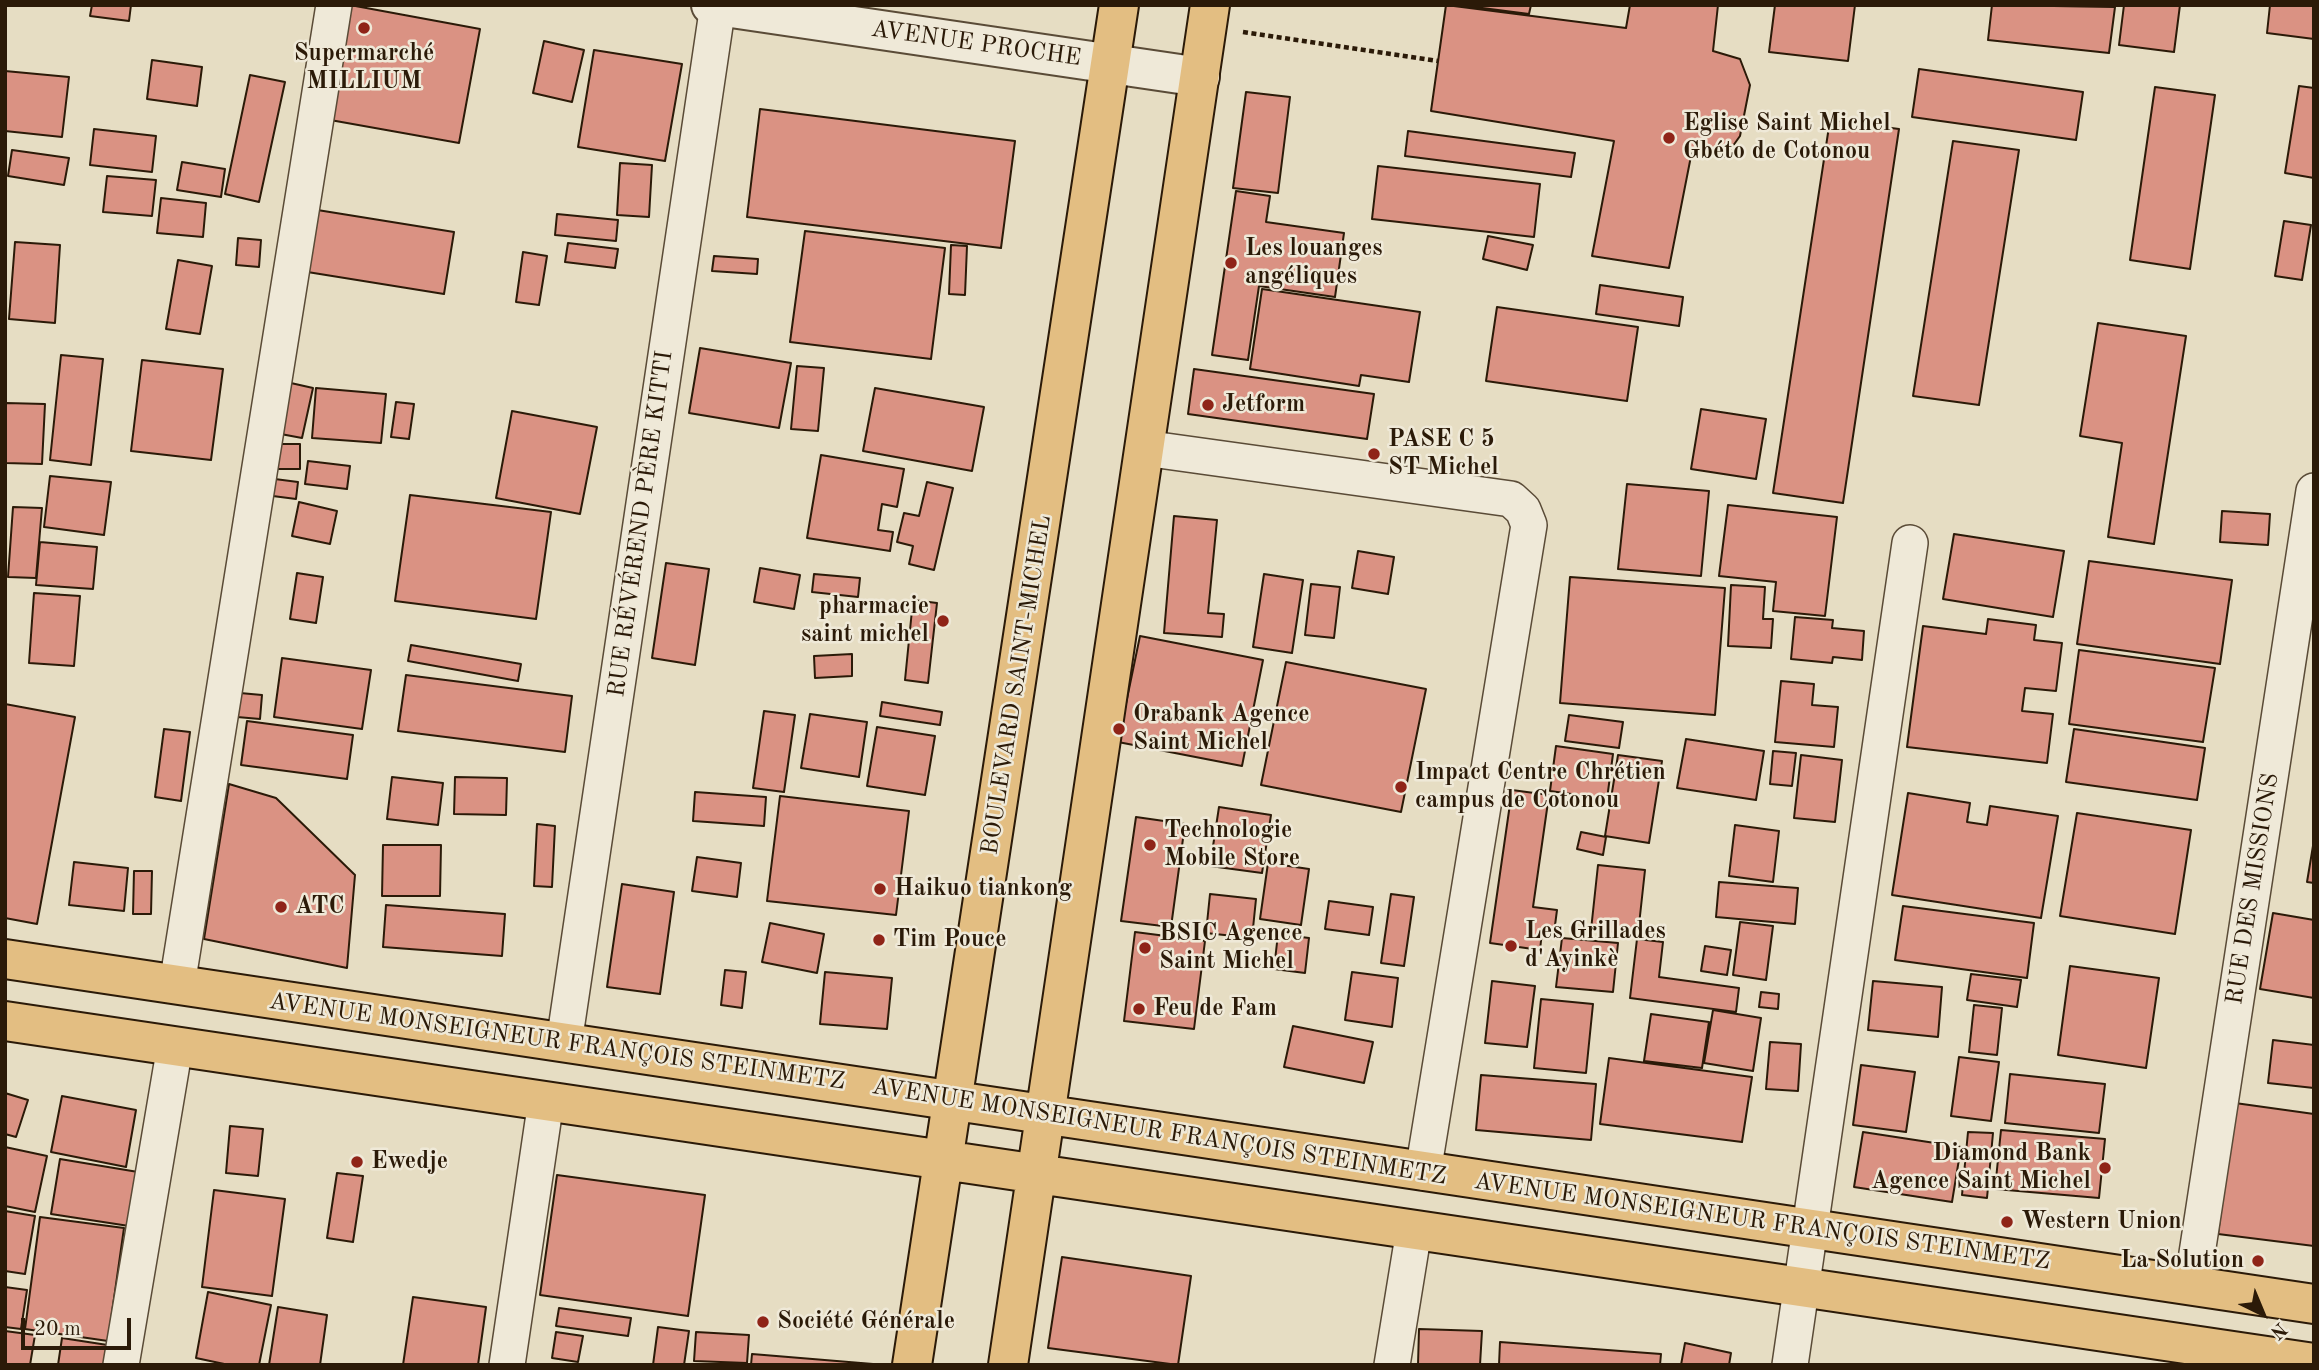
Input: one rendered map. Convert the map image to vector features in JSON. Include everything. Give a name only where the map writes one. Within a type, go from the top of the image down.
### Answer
[{"type":"main road","name":"BOULEVARD SAINT-MICHEL","points":[[912,1365],[1119,5]]},
{"type":"main road","points":[[1008,1365],[1209,16]]},
{"type":"main road","name":"AVENUE MONSEIGNEUR FRANÇOIS STEINMETZ","points":[[5,959],[2314,1304]]},
{"type":"main road","points":[[5,1021],[1803,1287],[2172,1354],[2314,1363]]},
{"type":"street","points":[[177,985],[334,5]]},
{"type":"street","name":"AVENUE PROCHE","points":[[715,6],[1200,77]]},
{"type":"street","name":"RUE RÉVÉREND PÈRE KITTI","points":[[564,1043],[715,6]]},
{"type":"street","points":[[1144,448],[1511,499],[1523,510],[1529,525],[1423,1172]]},
{"type":"street","name":"RUE DES MISSIONS","points":[[2192,1286],[2314,491]]},
{"type":"street","points":[[1790,1365],[1812,1229],[1910,543]]},
{"type":"street","points":[[121,1365],[175,1046]]},
{"type":"street","points":[[507,1365],[546,1101]]},
{"type":"street","points":[[1392,1365],[1414,1230]]},
{"type":"path","points":[[1209,16],[1437,61]]},
{"type":"building","points":[[92,5],[131,5],[129,21],[90,16]]},
{"type":"building","points":[[350,5],[480,29],[459,143],[319,118]]},
{"type":"building","name":"Eglise Saint Michel Gbéto de Cotonou","points":[[1446,5],[1626,28],[1630,5],[1718,5],[1713,51],[1740,59],[1750,85],[1740,136],[1725,157],[1692,151],[1669,268],[1592,256],[1614,141],[1431,111]]},
{"type":"building","points":[[1459,5],[1531,5],[1529,14]]},
{"type":"building","points":[[1775,5],[1855,5],[1848,61],[1769,52]]},
{"type":"building","points":[[1992,5],[2115,7],[2109,53],[1988,40]]},
{"type":"building","points":[[2124,5],[2180,5],[2174,52],[2119,45]]},
{"type":"building","points":[[2270,5],[2314,5],[2314,39],[2267,33]]},
{"type":"building","points":[[544,41],[584,50],[572,102],[533,93]]},
{"type":"building","points":[[594,50],[682,64],[665,161],[578,147]]},
{"type":"building","points":[[152,60],[202,67],[197,106],[147,99]]},
{"type":"building","points":[[1919,69],[2083,92],[2076,140],[1912,117]]},
{"type":"building","points":[[5,71],[69,77],[62,137],[5,131]]},
{"type":"building","points":[[250,75],[285,82],[259,202],[225,194]]},
{"type":"building","points":[[2299,86],[2314,88],[2314,178],[2285,173]]},
{"type":"building","points":[[2155,87],[2215,95],[2190,269],[2130,260]]},
{"type":"building","points":[[1246,92],[1290,97],[1278,193],[1233,188]]},
{"type":"building","points":[[760,109],[1015,141],[1001,248],[747,217]]},
{"type":"building","points":[[1830,120],[1899,129],[1843,503],[1773,493]]},
{"type":"building","points":[[94,129],[156,136],[152,172],[90,165]]},
{"type":"building","points":[[1408,131],[1575,153],[1571,177],[1405,156]]},
{"type":"building","points":[[1953,141],[2019,150],[1979,405],[1913,396]]},
{"type":"building","points":[[12,150],[69,158],[64,185],[8,176]]},
{"type":"building","points":[[182,162],[225,169],[221,197],[177,190]]},
{"type":"building","points":[[620,163],[652,165],[649,217],[617,215]]},
{"type":"building","points":[[1378,166],[1540,184],[1534,237],[1372,219]]},
{"type":"building","points":[[107,176],[156,180],[152,216],[103,212]]},
{"type":"building","points":[[1236,191],[1270,196],[1266,222],[1344,233],[1335,297],[1259,286],[1248,360],[1212,355]]},
{"type":"building","points":[[161,198],[206,203],[203,237],[157,233]]},
{"type":"building","points":[[305,208],[454,232],[444,294],[295,270]]},
{"type":"building","points":[[557,214],[618,220],[616,241],[555,235]]},
{"type":"building","points":[[2284,221],[2311,225],[2302,280],[2275,276]]},
{"type":"building","points":[[805,231],[945,248],[931,359],[790,342]]},
{"type":"building","points":[[1488,236],[1533,245],[1527,270],[1483,259]]},
{"type":"building","points":[[238,238],[261,240],[259,267],[236,265]]},
{"type":"building","points":[[15,242],[60,245],[55,323],[9,319]]},
{"type":"building","points":[[568,243],[618,249],[615,268],[565,262]]},
{"type":"building","points":[[951,245],[967,246],[965,295],[949,294]]},
{"type":"building","points":[[523,252],[547,256],[539,305],[516,302]]},
{"type":"building","points":[[714,256],[758,259],[757,274],[712,271]]},
{"type":"building","points":[[178,260],[212,266],[200,334],[166,329]]},
{"type":"building","points":[[1600,285],[1683,297],[1679,326],[1596,314]]},
{"type":"building","points":[[1262,289],[1420,312],[1409,382],[1361,375],[1359,386],[1250,369]]},
{"type":"building","points":[[1497,307],[1638,327],[1627,401],[1486,381]]},
{"type":"building","points":[[2098,323],[2186,336],[2154,544],[2108,537],[2122,443],[2080,436]]},
{"type":"building","points":[[700,348],[791,363],[779,428],[689,413]]},
{"type":"building","points":[[61,355],[103,359],[91,465],[50,460]]},
{"type":"building","points":[[142,360],[223,369],[211,460],[131,451]]},
{"type":"building","points":[[797,366],[824,368],[818,431],[791,429]]},
{"type":"building","points":[[1194,369],[1374,394],[1367,439],[1188,414]]},
{"type":"building","points":[[282,381],[313,388],[302,438],[270,432]]},
{"type":"building","points":[[316,388],[386,394],[381,443],[312,438]]},
{"type":"building","points":[[875,388],[984,407],[972,471],[863,451]]},
{"type":"building","points":[[396,402],[414,404],[409,439],[391,437]]},
{"type":"building","points":[[6,403],[45,404],[42,464],[5,463]]},
{"type":"building","points":[[1701,409],[1766,419],[1756,479],[1691,469]]},
{"type":"building","points":[[512,411],[597,427],[580,514],[496,498]]},
{"type":"building","points":[[275,444],[300,444],[300,469],[274,469]]},
{"type":"building","points":[[821,455],[904,469],[897,507],[882,504],[878,530],[893,532],[890,551],[807,538]]},
{"type":"building","points":[[308,461],[350,466],[347,489],[305,484]]},
{"type":"building","points":[[50,476],[111,482],[104,535],[44,527]]},
{"type":"building","points":[[267,478],[298,482],[296,499],[265,495]]},
{"type":"building","points":[[927,482],[953,488],[934,570],[909,564],[913,546],[897,542],[904,513],[919,516]]},
{"type":"building","points":[[1627,484],[1709,491],[1701,576],[1618,569]]},
{"type":"building","points":[[410,495],[551,512],[536,619],[395,601]]},
{"type":"building","points":[[299,502],[337,511],[330,544],[292,536]]},
{"type":"building","points":[[1728,505],[1837,517],[1825,616],[1773,611],[1776,582],[1719,576]]},
{"type":"building","points":[[13,507],[42,508],[36,578],[8,577]]},
{"type":"building","points":[[2222,511],[2270,514],[2268,545],[2220,542]]},
{"type":"building","points":[[1174,516],[1217,520],[1208,613],[1224,614],[1222,637],[1164,633]]},
{"type":"building","points":[[1954,534],[2064,551],[2053,617],[1943,599]]},
{"type":"building","points":[[40,542],[97,547],[93,589],[36,585]]},
{"type":"building","points":[[1358,551],[1394,557],[1388,594],[1352,588]]},
{"type":"building","points":[[2089,561],[2232,580],[2220,664],[2077,644]]},
{"type":"building","points":[[666,563],[709,569],[695,665],[652,658]]},
{"type":"building","points":[[760,568],[800,575],[794,609],[754,602]]},
{"type":"building","points":[[297,573],[323,577],[316,623],[290,619]]},
{"type":"building","points":[[814,574],[860,578],[858,597],[812,592]]},
{"type":"building","points":[[1264,574],[1303,580],[1292,653],[1253,647]]},
{"type":"building","points":[[1570,577],[1725,588],[1715,715],[1560,703]]},
{"type":"building","points":[[1311,584],[1340,587],[1334,638],[1305,635]]},
{"type":"building","points":[[1731,585],[1765,587],[1763,619],[1773,619],[1771,648],[1728,646]]},
{"type":"building","points":[[34,593],[80,596],[74,666],[29,663]]},
{"type":"building","points":[[913,600],[937,603],[928,683],[905,680]]},
{"type":"building","points":[[1795,617],[1833,620],[1832,628],[1864,631],[1862,660],[1833,657],[1832,663],[1791,659]]},
{"type":"building","points":[[1988,619],[2036,625],[2034,640],[2062,643],[2056,691],[2025,688],[2022,711],[2053,714],[2047,763],[1907,747],[1923,626],[1986,634]]},
{"type":"building","points":[[1140,636],[1263,660],[1242,766],[1118,742]]},
{"type":"building","points":[[411,645],[521,664],[518,681],[408,661]]},
{"type":"building","points":[[2079,650],[2215,668],[2203,742],[2069,724]]},
{"type":"building","points":[[852,654],[852,676],[815,678],[814,656]]},
{"type":"building","points":[[282,658],[371,670],[362,729],[274,717]]},
{"type":"building","points":[[1286,662],[1426,689],[1401,812],[1261,785]]},
{"type":"building","points":[[406,675],[572,696],[565,752],[398,731]]},
{"type":"building","points":[[1781,681],[1814,684],[1812,705],[1838,707],[1834,747],[1775,742]]},
{"type":"building","points":[[240,693],[262,695],[260,719],[237,717]]},
{"type":"building","points":[[882,702],[942,712],[940,725],[880,716]]},
{"type":"building","points":[[5,704],[75,717],[37,924],[5,918]]},
{"type":"building","points":[[764,711],[795,715],[784,792],[753,788]]},
{"type":"building","points":[[810,714],[867,722],[859,777],[801,768]]},
{"type":"building","points":[[1569,715],[1623,722],[1619,748],[1565,741]]},
{"type":"building","points":[[247,721],[353,735],[347,779],[241,765]]},
{"type":"building","points":[[877,727],[935,736],[925,795],[867,786]]},
{"type":"building","points":[[164,729],[190,732],[181,801],[155,797]]},
{"type":"building","points":[[2074,729],[2205,748],[2197,800],[2066,782]]},
{"type":"building","points":[[1686,739],[1764,751],[1756,800],[1677,788]]},
{"type":"building","points":[[1556,746],[1613,754],[1607,799],[1550,791]]},
{"type":"building","points":[[1773,751],[1796,753],[1792,786],[1770,784]]},
{"type":"building","points":[[1618,755],[1662,761],[1649,843],[1605,836]]},
{"type":"building","points":[[1801,755],[1842,760],[1835,822],[1794,818]]},
{"type":"building","points":[[392,777],[443,783],[438,825],[387,819]]},
{"type":"building","points":[[455,777],[507,778],[506,815],[454,814]]},
{"type":"building","name":"ATC","points":[[229,784],[276,798],[355,875],[347,968],[204,939]]},
{"type":"building","points":[[1512,790],[1549,795],[1533,907],[1557,910],[1554,933],[1542,932],[1540,950],[1490,943]]},
{"type":"building","points":[[695,792],[766,797],[764,826],[693,821]]},
{"type":"building","points":[[1908,793],[1970,803],[1967,822],[1987,825],[1990,806],[2058,816],[2041,918],[1892,895]]},
{"type":"building","points":[[780,796],[909,811],[896,915],[767,901]]},
{"type":"building","points":[[1219,807],[1271,815],[1262,873],[1210,866]]},
{"type":"building","points":[[2077,813],[2191,830],[2175,934],[2060,916]]},
{"type":"building","points":[[1136,817],[1185,824],[1171,927],[1121,921]]},
{"type":"building","points":[[537,824],[555,826],[552,887],[534,886]]},
{"type":"building","points":[[1735,825],[1779,831],[1773,882],[1729,876]]},
{"type":"building","points":[[1581,832],[1606,837],[1603,855],[1577,849]]},
{"type":"building","points":[[2314,840],[2314,883],[2307,882]]},
{"type":"building","points":[[383,845],[441,845],[440,896],[382,896]]},
{"type":"building","points":[[697,857],[741,863],[737,897],[692,891]]},
{"type":"building","points":[[74,862],[128,868],[124,911],[69,905]]},
{"type":"building","points":[[1268,863],[1309,869],[1301,925],[1260,919]]},
{"type":"building","points":[[1598,865],[1645,870],[1638,934],[1591,930]]},
{"type":"building","points":[[134,871],[152,871],[151,914],[133,914]]},
{"type":"building","points":[[1719,882],[1798,888],[1795,924],[1716,917]]},
{"type":"building","points":[[622,884],[674,892],[660,994],[607,987]]},
{"type":"building","points":[[1210,894],[1256,899],[1252,938],[1206,933]]},
{"type":"building","points":[[1391,894],[1414,897],[1404,966],[1381,963]]},
{"type":"building","points":[[1329,901],[1373,907],[1369,935],[1325,929]]},
{"type":"building","points":[[386,905],[505,914],[502,956],[383,947]]},
{"type":"building","points":[[1903,906],[2034,923],[2027,978],[1895,960]]},
{"type":"building","points":[[2273,913],[2314,920],[2314,998],[2260,989]]},
{"type":"building","points":[[1740,922],[1773,926],[1766,980],[1733,975]]},
{"type":"building","points":[[770,923],[824,934],[817,973],[762,962]]},
{"type":"building","points":[[1135,932],[1205,941],[1194,1029],[1124,1021]]},
{"type":"building","points":[[1278,934],[1309,938],[1305,973],[1274,969]]},
{"type":"building","points":[[1562,938],[1618,943],[1613,992],[1556,987]]},
{"type":"building","points":[[1637,939],[1663,942],[1659,977],[1739,988],[1736,1012],[1630,998]]},
{"type":"building","points":[[1705,946],[1731,950],[1727,975],[1701,971]]},
{"type":"building","points":[[2070,966],[2159,978],[2146,1068],[2058,1055]]},
{"type":"building","points":[[725,970],[746,972],[742,1008],[721,1005]]},
{"type":"building","points":[[825,972],[892,978],[887,1029],[820,1024]]},
{"type":"building","points":[[1352,972],[1398,978],[1392,1027],[1345,1020]]},
{"type":"building","points":[[1971,974],[2021,980],[2017,1007],[1967,1000]]},
{"type":"building","points":[[1492,981],[1535,986],[1527,1047],[1485,1043]]},
{"type":"building","points":[[1873,981],[1942,987],[1938,1037],[1868,1030]]},
{"type":"building","points":[[1761,992],[1779,994],[1778,1009],[1759,1007]]},
{"type":"building","points":[[1541,999],[1593,1004],[1586,1073],[1534,1068]]},
{"type":"building","points":[[1974,1005],[2002,1008],[1997,1055],[1969,1052]]},
{"type":"building","points":[[1713,1010],[1761,1018],[1753,1071],[1704,1063]]},
{"type":"building","points":[[1651,1014],[1709,1022],[1702,1068],[1644,1061]]},
{"type":"building","points":[[1293,1026],[1373,1042],[1364,1083],[1284,1067]]},
{"type":"building","points":[[2273,1040],[2314,1045],[2314,1088],[2268,1083]]},
{"type":"building","points":[[1770,1042],[1801,1044],[1798,1091],[1766,1089]]},
{"type":"building","points":[[1959,1057],[1999,1062],[1991,1121],[1951,1116]]},
{"type":"building","points":[[1609,1058],[1752,1077],[1742,1142],[1600,1124]]},
{"type":"building","points":[[1861,1065],[1915,1072],[1906,1132],[1853,1125]]},
{"type":"building","points":[[2010,1074],[2105,1084],[2099,1133],[2005,1123]]},
{"type":"building","points":[[1481,1075],[1596,1084],[1591,1140],[1476,1130]]},
{"type":"building","points":[[5,1093],[28,1100],[16,1137],[5,1134]]},
{"type":"building","points":[[62,1096],[136,1110],[126,1167],[51,1152]]},
{"type":"building","points":[[2235,1103],[2314,1114],[2314,1246],[2218,1234]]},
{"type":"building","points":[[230,1126],[263,1129],[258,1176],[226,1173]]},
{"type":"building","points":[[2001,1130],[2105,1139],[2099,1198],[1995,1189]]},
{"type":"building","points":[[1863,1132],[1961,1147],[1952,1202],[1854,1187]]},
{"type":"building","points":[[1968,1132],[1993,1133],[1987,1198],[1962,1195]]},
{"type":"building","points":[[5,1147],[47,1156],[35,1212],[5,1206]]},
{"type":"building","points":[[60,1159],[138,1172],[129,1226],[51,1214]]},
{"type":"building","points":[[337,1173],[363,1176],[353,1242],[327,1238]]},
{"type":"building","points":[[557,1175],[705,1195],[688,1316],[540,1295]]},
{"type":"building","points":[[214,1190],[285,1199],[272,1296],[202,1287]]},
{"type":"building","points":[[5,1211],[35,1216],[25,1274],[5,1271]]},
{"type":"building","points":[[40,1217],[124,1228],[108,1341],[25,1329]]},
{"type":"building","points":[[1062,1257],[1191,1276],[1178,1365],[1048,1348]]},
{"type":"building","points":[[5,1287],[27,1290],[21,1329],[5,1327]]},
{"type":"building","points":[[208,1292],[271,1305],[259,1365],[229,1365],[196,1358]]},
{"type":"building","points":[[413,1297],[486,1307],[478,1365],[403,1365]]},
{"type":"building","points":[[278,1307],[327,1315],[320,1365],[269,1365]]},
{"type":"building","points":[[559,1308],[631,1318],[628,1336],[556,1326]]},
{"type":"building","points":[[658,1327],[689,1331],[684,1365],[653,1365]]},
{"type":"building","points":[[1419,1329],[1482,1331],[1480,1365],[1418,1365]]},
{"type":"building","points":[[5,1331],[35,1335],[30,1365],[5,1365]]},
{"type":"building","points":[[556,1332],[583,1336],[578,1362],[552,1358]]},
{"type":"building","points":[[696,1332],[749,1335],[747,1363],[694,1361]]},
{"type":"building","points":[[62,1338],[114,1346],[111,1365],[58,1365]]},
{"type":"building","points":[[1500,1342],[1661,1354],[1660,1365],[1499,1365]]},
{"type":"building","points":[[1685,1343],[1731,1353],[1729,1365],[1681,1365]]},
{"type":"building","points":[[752,1354],[873,1364],[751,1365]]},
{"type":"place","name":"Supermarché MILLIUM","points":[[364,28]]},
{"type":"place","name":"Eglise Saint Michel Gbéto de Cotonou","points":[[1669,138]]},
{"type":"place","name":"Les louanges angéliques","points":[[1231,263]]},
{"type":"place","name":"Jetform","points":[[1208,405]]},
{"type":"place","name":"PASE C 5 ST Michel","points":[[1374,454]]},
{"type":"place","name":"pharmacie saint michel","points":[[943,621]]},
{"type":"place","name":"Orabank Agence Saint Michel","points":[[1119,729]]},
{"type":"place","name":"Impact Centre Chrétien campus de Cotonou","points":[[1401,787]]},
{"type":"place","name":"Technologie Mobile Store","points":[[1150,845]]},
{"type":"place","name":"Haikuo tiankong","points":[[880,889]]},
{"type":"place","name":"ATC","points":[[281,907]]},
{"type":"place","name":"Tim Pouce","points":[[879,940]]},
{"type":"place","name":"Les Grillades d'Ayinkè","points":[[1511,946]]},
{"type":"place","name":"BSIC Agence Saint Michel","points":[[1145,948]]},
{"type":"place","name":"Feu de Fam","points":[[1139,1009]]},
{"type":"place","name":"Ewedje","points":[[357,1162]]},
{"type":"place","name":"Diamond Bank Agence Saint Michel","points":[[2105,1168]]},
{"type":"place","name":"Western Union","points":[[2007,1222]]},
{"type":"place","name":"La Solution","points":[[2258,1261]]},
{"type":"place","name":"Société Générale","points":[[763,1322]]}]
